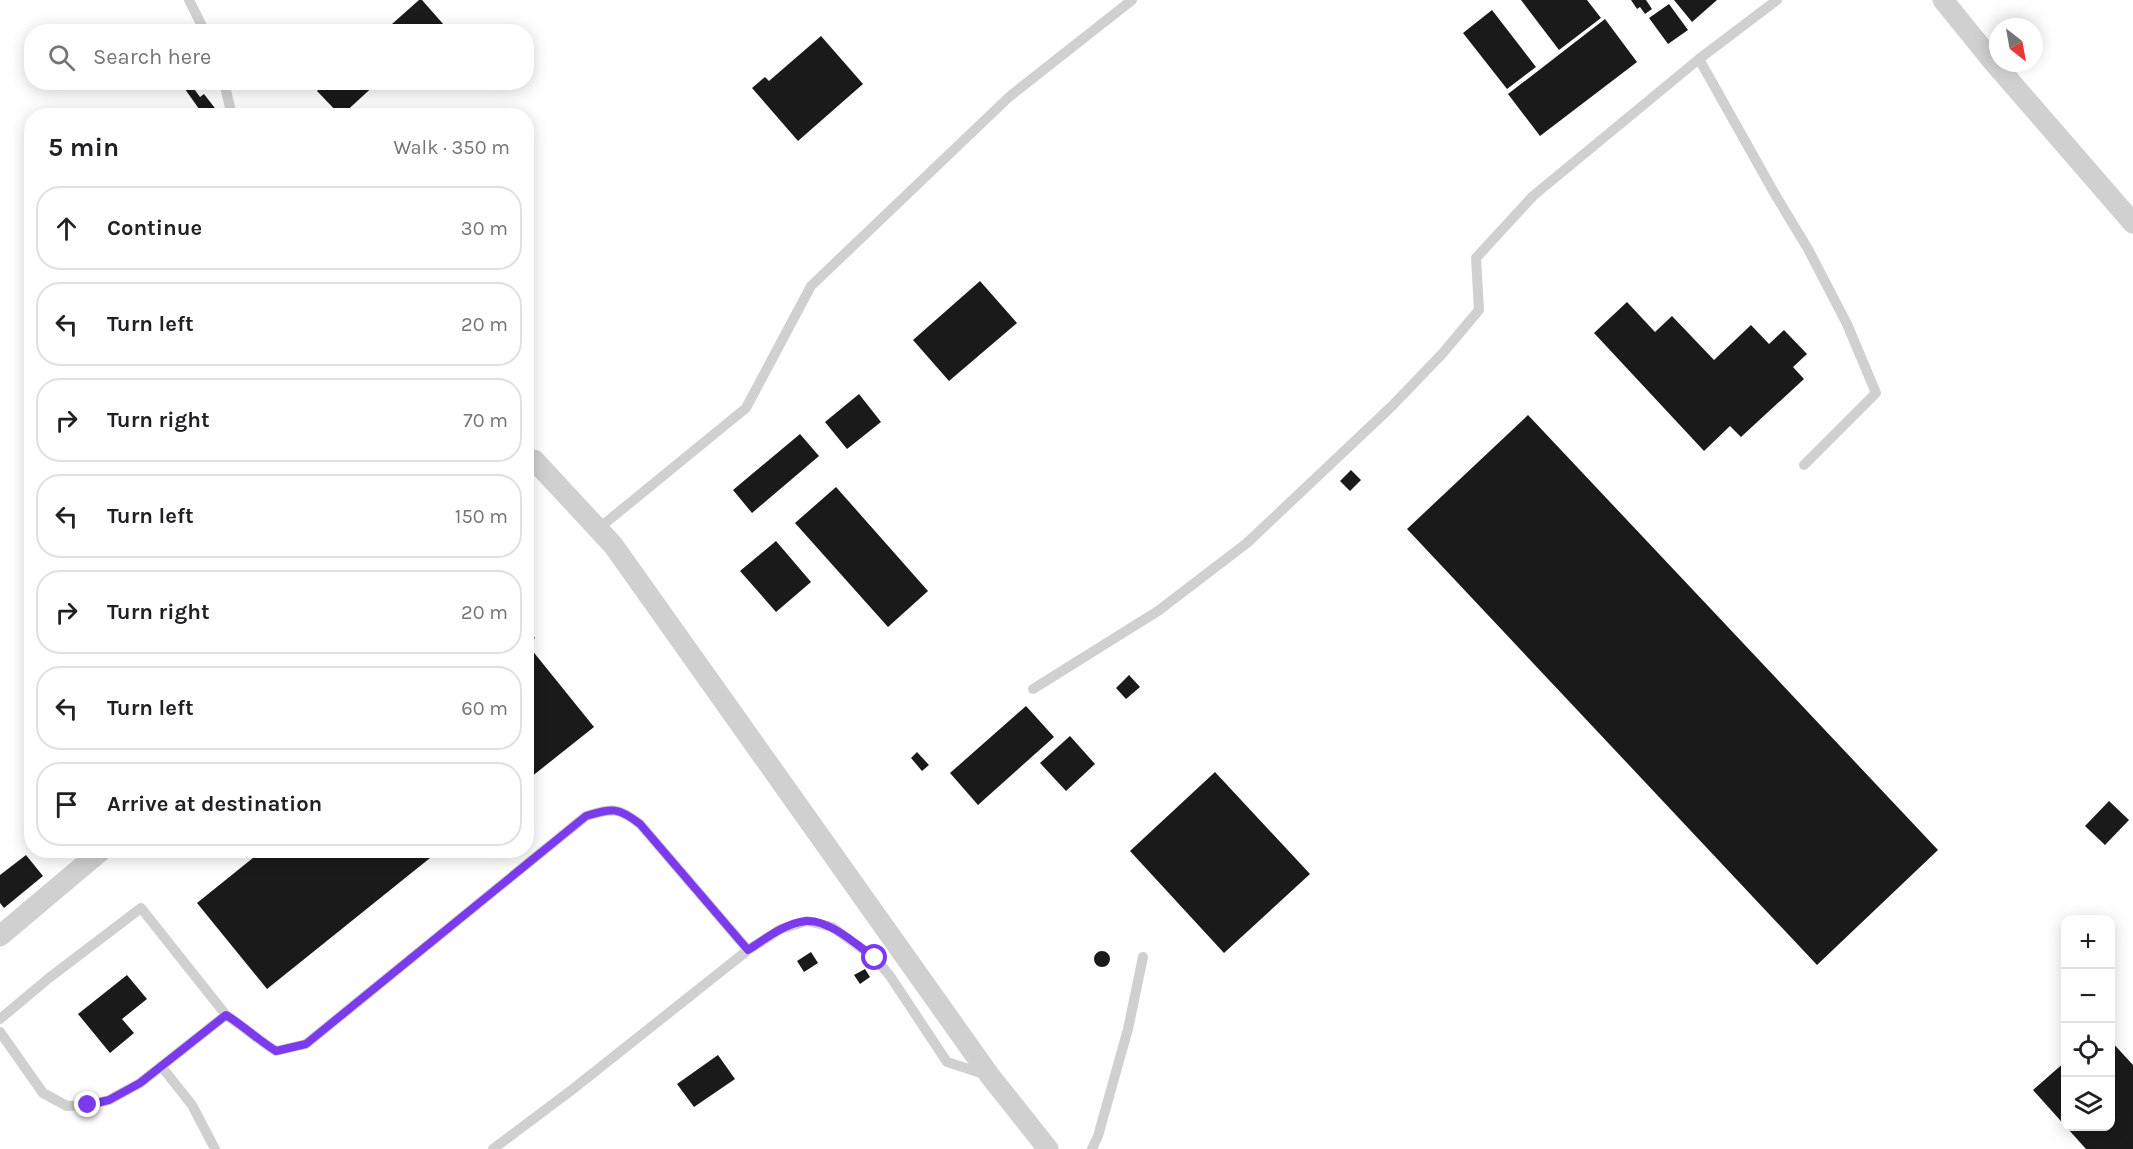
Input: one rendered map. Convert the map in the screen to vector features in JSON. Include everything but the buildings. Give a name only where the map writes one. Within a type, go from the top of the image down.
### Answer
[{"type":"street","points":[[1942,0],[2133,224]]},
{"type":"street","points":[[534,465],[613,545],[990,1076],[1048,1149]]},
{"type":"street","points":[[0,936],[93,858]]},
{"type":"lane","points":[[189,0],[201,24]]},
{"type":"lane","points":[[598,529],[746,408],[811,286],[1009,97],[1132,0]]},
{"type":"lane","points":[[1033,689],[1158,611],[1247,543],[1383,414],[1442,354],[1479,310],[1476,258],[1533,196],[1700,59],[1777,0]]},
{"type":"lane","points":[[1700,59],[1808,249],[1847,324],[1876,393],[1804,465]]},
{"type":"lane","points":[[226,90],[230,108]]},
{"type":"lane","points":[[0,1019],[49,978],[141,908],[226,1015],[241,1024],[258,1041],[276,1051],[306,1044],[586,816],[606,810],[623,812],[640,824],[748,950]]},
{"type":"lane","points":[[493,1149],[573,1089],[748,950],[781,929],[807,921],[832,927],[875,958],[890,976],[947,1062],[990,1076]]},
{"type":"lane","points":[[1092,1149],[1098,1136],[1128,1029],[1143,957]]},
{"type":"lane","points":[[0,1032],[43,1092],[67,1106],[88,1105],[109,1100],[140,1083],[226,1015]]},
{"type":"lane","points":[[161,1066],[192,1105],[215,1149]]},
{"type":"route","points":[[88,1105],[109,1100],[140,1083],[226,1015],[241,1024],[258,1041],[276,1051],[306,1044],[586,816],[606,810],[623,812],[640,824],[748,950],[781,929],[807,921],[832,927],[875,958]]}]
